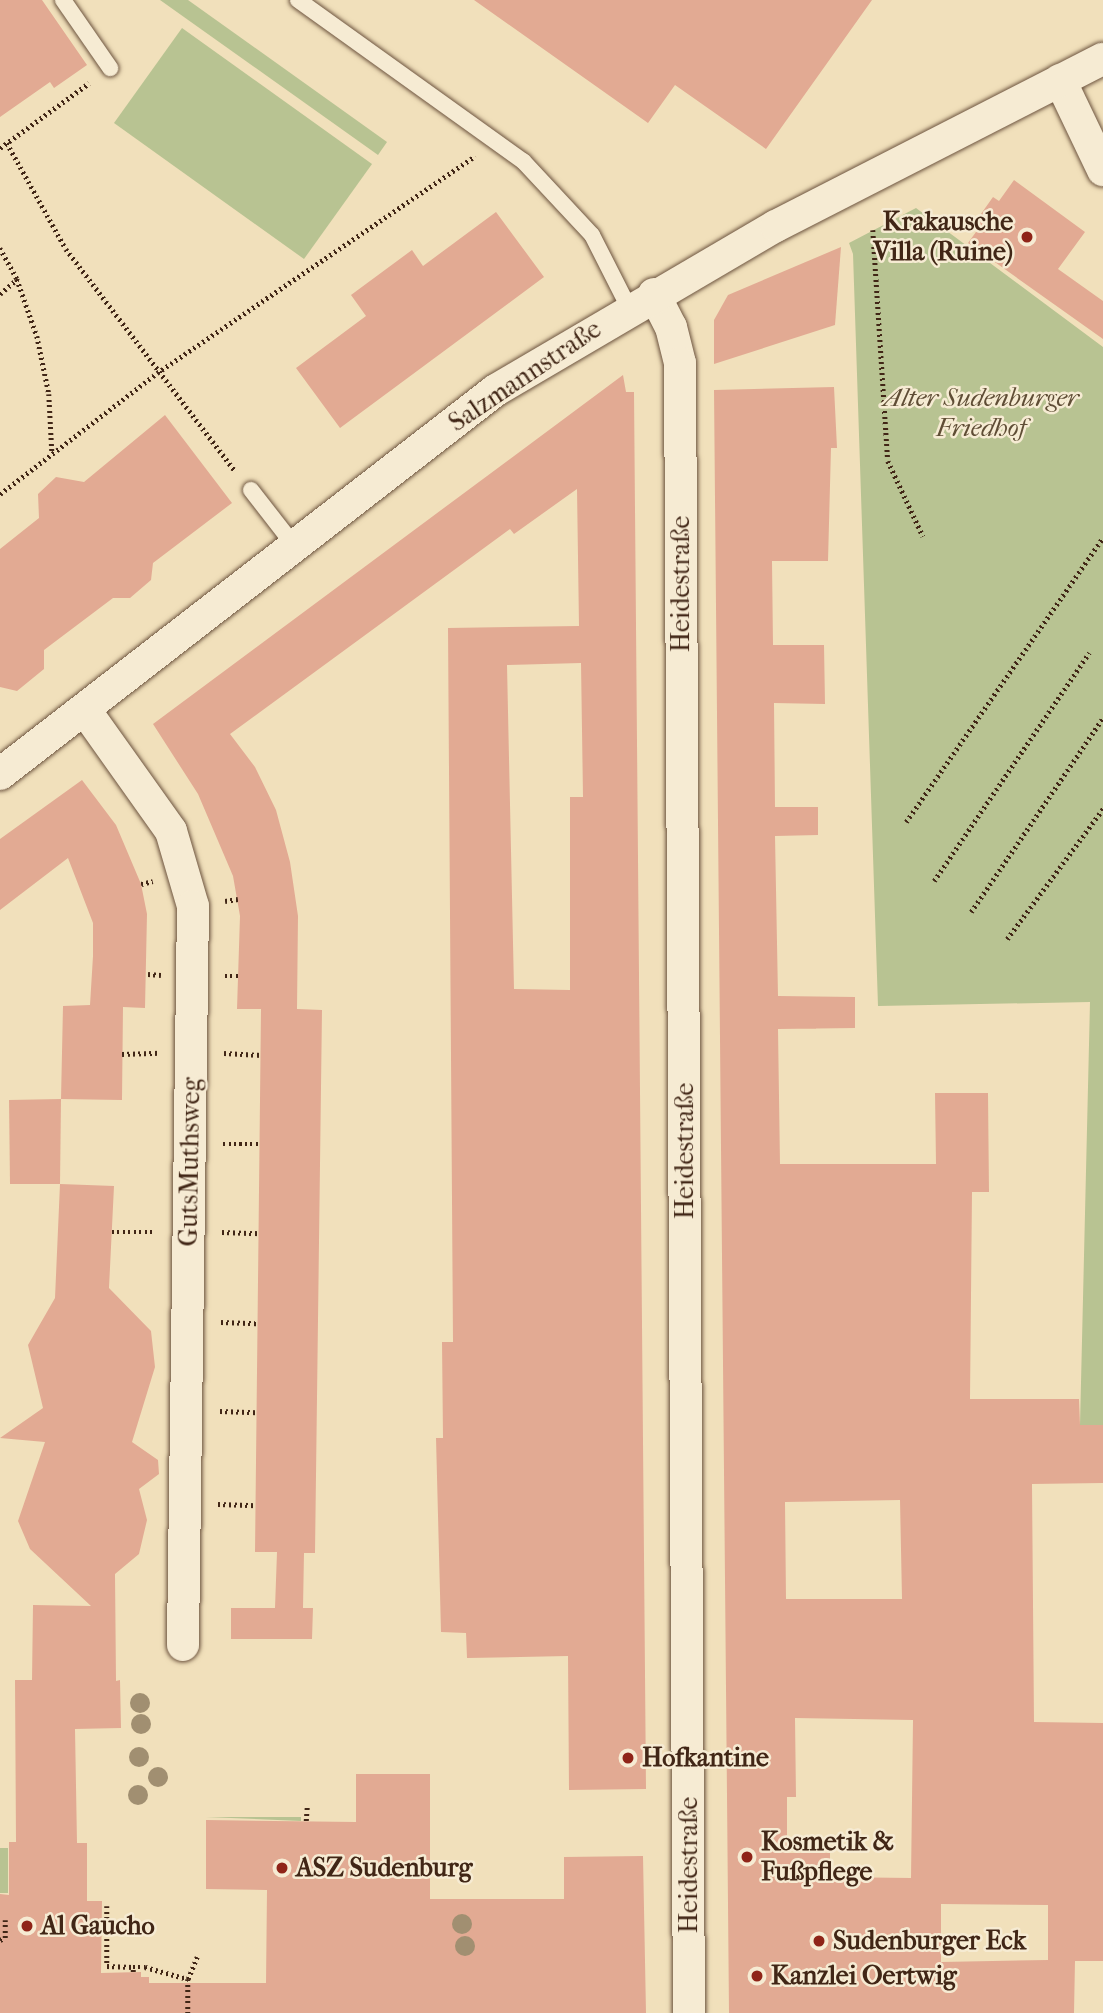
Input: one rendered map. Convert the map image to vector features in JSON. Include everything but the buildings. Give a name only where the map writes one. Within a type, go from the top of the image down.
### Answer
[{"type":"street","name":"Salzmannstraße","points":[[0,774],[85,710],[293,544],[496,390],[641,301],[776,226],[1103,59]]},
{"type":"street","points":[[1060,80],[1103,170]]},
{"type":"street","name":"Heidestraße","points":[[641,301],[671,327],[680,363],[689,2013]]},
{"type":"street","name":"GutsMuthsweg","points":[[85,710],[171,831],[194,906],[183,1645]]},
{"type":"lane","points":[[63,0],[110,68]]},
{"type":"lane","points":[[298,0],[499,140],[592,235],[641,301]]},
{"type":"lane","points":[[251,490],[293,544]]},
{"type":"path","points":[[0,148],[110,68]]},
{"type":"path","points":[[0,494],[157,373],[499,140]]},
{"type":"path","points":[[7,143],[66,249],[157,373],[251,490]]},
{"type":"path","points":[[873,230],[888,461],[923,536]]},
{"type":"path","points":[[0,247],[17,279],[44,364],[52,453]]},
{"type":"path","points":[[0,294],[17,279]]},
{"type":"path","points":[[906,822],[1103,538]]},
{"type":"path","points":[[934,881],[1089,653]]},
{"type":"path","points":[[971,912],[1103,718]]},
{"type":"path","points":[[1007,939],[1103,809]]},
{"type":"path","points":[[122,1054],[175,1052]]},
{"type":"path","points":[[211,1053],[261,1055]]},
{"type":"path","points":[[220,1144],[261,1144]]},
{"type":"path","points":[[112,1231],[161,1232]]},
{"type":"path","points":[[218,1232],[260,1233]]},
{"type":"path","points":[[207,1322],[258,1323]]},
{"type":"path","points":[[218,1411],[257,1412]]},
{"type":"path","points":[[214,1504],[256,1505]]},
{"type":"path","points":[[306,1821],[307,1805]]},
{"type":"path","points":[[107,1906],[107,1966],[169,1971],[188,1979]]},
{"type":"path","points":[[0,1940],[5,1938],[5,1920]]},
{"type":"path","points":[[188,2013],[188,1979],[197,1957]]},
{"type":"green space","points":[[160,0],[188,0],[387,142],[378,155]]},
{"type":"green space","points":[[182,28],[372,164],[304,259],[114,123]]},
{"type":"green space","name":"Alter Sudenburger Friedhof","points":[[916,208],[1103,347],[1103,1425],[1080,1425],[1090,1002],[878,1006],[853,254],[849,243]]},
{"type":"green space","points":[[206,1817],[301,1817],[301,1821]]},
{"type":"green space","points":[[0,1848],[8,1848],[8,1893],[0,1893]]},
{"type":"place","name":"Krakausche Villa (Ruine)","points":[[1027,237]]},
{"type":"place","name":"Hofkantine","points":[[628,1758]]},
{"type":"place","name":"Kosmetik & Fußpflege","points":[[747,1857]]},
{"type":"place","name":"ASZ Sudenburg","points":[[282,1868]]},
{"type":"place","name":"Al Gaucho","points":[[27,1926]]},
{"type":"place","name":"Sudenburger Eck","points":[[819,1941]]},
{"type":"place","name":"Kanzlei Oertwig","points":[[757,1976]]}]
